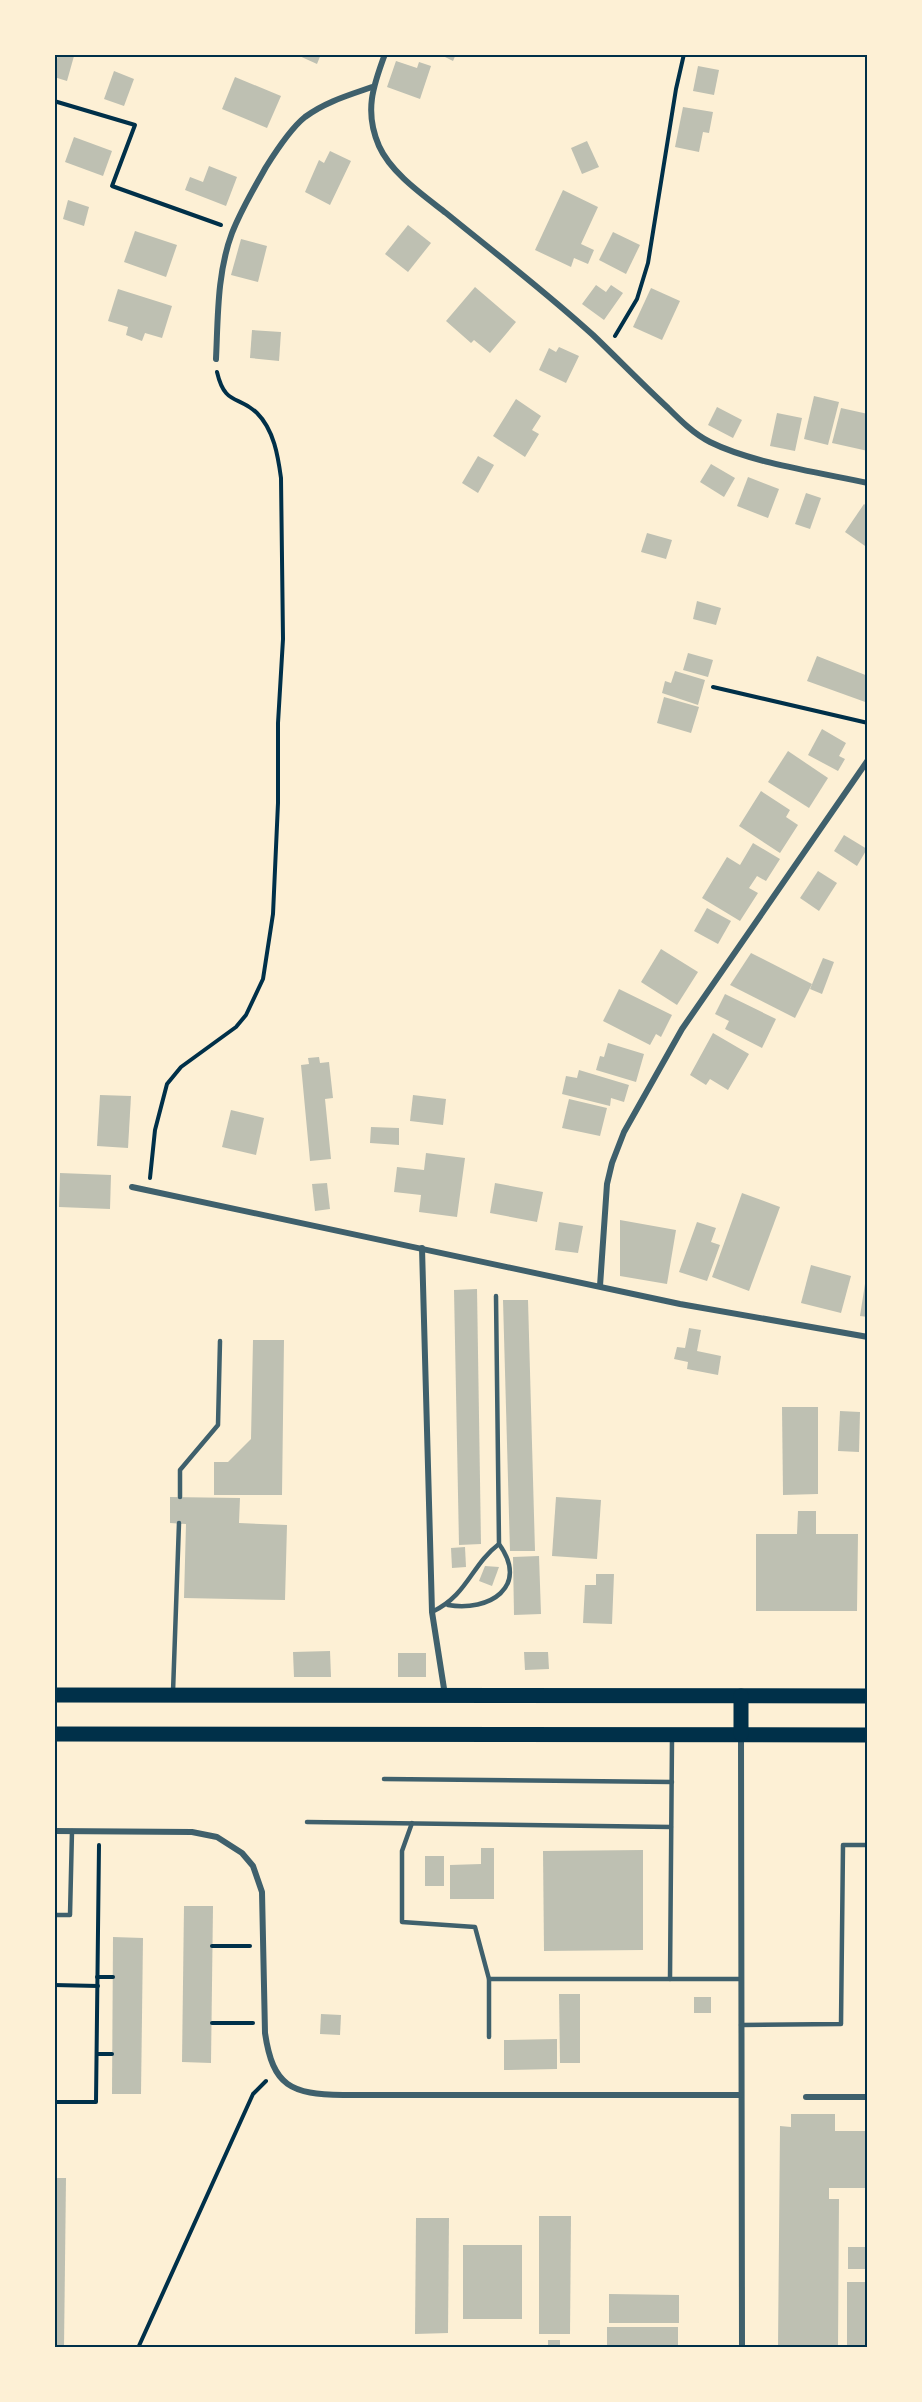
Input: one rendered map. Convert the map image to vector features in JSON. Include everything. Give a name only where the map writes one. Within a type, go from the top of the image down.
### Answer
[{"type":"main road","points":[[54,1695],[868,1696]]},
{"type":"main road","points":[[741,1696],[741,1734]]},
{"type":"main road","points":[[54,1734],[868,1735]]},
{"type":"street","points":[[385,54],[372,87],[370,114],[374,130],[379,147],[393,166],[423,195],[607,349],[683,422],[708,441],[760,459],[868,483]]},
{"type":"street","points":[[216,360],[218,300],[223,265],[234,229],[246,201],[275,152],[303,118],[325,105],[372,87]]},
{"type":"street","points":[[600,1286],[607,1184],[624,1132],[682,1029],[868,760]]},
{"type":"street","points":[[132,1187],[680,1304],[868,1337]]},
{"type":"street","points":[[422,1248],[432,1612],[445,1695]]},
{"type":"street","points":[[741,1734],[742,2348]]},
{"type":"street","points":[[54,1831],[192,1832],[217,1837],[232,1845],[253,1866],[259,1879],[264,1915],[265,2023],[268,2055],[274,2072],[289,2086],[325,2094],[741,2095]]},
{"type":"street","points":[[806,2097],[868,2097]]},
{"type":"lane","points":[[448,1605],[464,1608],[491,1601],[502,1593],[508,1581],[508,1560],[499,1544],[496,1296]]},
{"type":"lane","points":[[180,1497],[180,1470],[218,1425],[220,1341]]},
{"type":"lane","points":[[173,1696],[179,1523]]},
{"type":"lane","points":[[432,1612],[448,1605],[466,1586],[487,1554],[499,1544]]},
{"type":"lane","points":[[670,1979],[672,1734]]},
{"type":"lane","points":[[384,1779],[672,1782]]},
{"type":"lane","points":[[306,1822],[671,1827]]},
{"type":"lane","points":[[412,1823],[402,1851],[402,1922],[475,1927],[489,1979],[489,2037]]},
{"type":"lane","points":[[54,1915],[70,1915],[72,1831]]},
{"type":"lane","points":[[741,2025],[841,2024],[843,1845],[868,1845]]},
{"type":"lane","points":[[489,1979],[741,1979]]},
{"type":"path","points":[[607,349],[643,285],[684,54]]},
{"type":"path","points":[[54,101],[135,125],[112,186],[234,229]]},
{"type":"path","points":[[148,1191],[155,1130],[167,1084],[181,1067],[218,1042],[246,1015],[263,979],[273,914],[283,639],[281,478],[278,457],[267,427],[256,412],[226,395],[220,386],[216,360]]},
{"type":"path","points":[[713,687],[868,723]]},
{"type":"path","points":[[54,2102],[96,2102],[99,1831]]},
{"type":"path","points":[[212,1946],[265,1947]]},
{"type":"path","points":[[97,1977],[113,1977]]},
{"type":"path","points":[[54,1985],[98,1986]]},
{"type":"path","points":[[212,2023],[265,2023]]},
{"type":"path","points":[[97,2054],[112,2054]]},
{"type":"path","points":[[138,2348],[254,2094],[274,2072]]},
{"type":"building","points":[[58,54],[74,56],[67,81],[54,77]]},
{"type":"building","points":[[295,54],[321,54],[317,64]]},
{"type":"building","points":[[439,54],[456,54],[453,61]]},
{"type":"building","points":[[396,61],[417,68],[419,62],[431,66],[420,99],[387,87]]},
{"type":"building","points":[[698,66],[719,70],[714,95],[693,91]]},
{"type":"building","points":[[114,71],[134,79],[124,106],[104,99]]},
{"type":"building","points":[[235,77],[281,96],[267,128],[222,109]]},
{"type":"building","points":[[683,107],[713,112],[709,133],[703,132],[699,152],[675,147]]},
{"type":"building","points":[[74,137],[112,151],[103,176],[65,162]]},
{"type":"building","points":[[587,141],[599,167],[582,174],[571,148]]},
{"type":"building","points":[[330,151],[351,161],[330,205],[305,192],[319,160],[324,163]]},
{"type":"building","points":[[209,166],[237,177],[226,206],[185,190],[190,177],[203,182]]},
{"type":"building","points":[[563,190],[598,207],[581,244],[594,250],[588,264],[574,258],[571,267],[535,250]]},
{"type":"building","points":[[68,200],[89,207],[84,226],[63,219]]},
{"type":"building","points":[[408,225],[431,243],[408,272],[385,254]]},
{"type":"building","points":[[135,231],[177,245],[166,277],[124,262]]},
{"type":"building","points":[[613,232],[640,245],[626,274],[599,260]]},
{"type":"building","points":[[241,239],[267,246],[258,282],[231,275]]},
{"type":"building","points":[[596,285],[606,292],[611,285],[623,293],[604,320],[582,304]]},
{"type":"building","points":[[475,287],[516,322],[490,353],[474,340],[471,343],[446,321]]},
{"type":"building","points":[[651,288],[680,301],[662,340],[633,327]]},
{"type":"building","points":[[118,289],[172,306],[162,338],[145,333],[142,341],[126,335],[128,327],[108,321]]},
{"type":"building","points":[[252,330],[281,332],[279,361],[250,358]]},
{"type":"building","points":[[559,347],[579,356],[566,383],[539,370],[549,348],[556,352]]},
{"type":"building","points":[[814,396],[839,402],[828,445],[804,439]]},
{"type":"building","points":[[516,399],[541,416],[532,430],[539,434],[525,457],[493,436]]},
{"type":"building","points":[[717,407],[742,420],[733,438],[708,425]]},
{"type":"building","points":[[841,408],[868,414],[868,451],[832,443]]},
{"type":"building","points":[[777,413],[802,418],[795,451],[770,446]]},
{"type":"building","points":[[478,456],[494,465],[478,493],[462,483]]},
{"type":"building","points":[[711,464],[735,478],[724,497],[700,482]]},
{"type":"building","points":[[748,477],[779,489],[768,518],[737,506]]},
{"type":"building","points":[[806,493],[821,498],[810,529],[795,524]]},
{"type":"building","points":[[864,504],[868,507],[868,548],[845,532]]},
{"type":"building","points":[[647,533],[672,540],[666,559],[641,552]]},
{"type":"building","points":[[697,601],[721,608],[716,625],[693,619]]},
{"type":"building","points":[[688,653],[713,660],[708,677],[683,670]]},
{"type":"building","points":[[817,656],[868,676],[868,703],[807,681]]},
{"type":"building","points":[[675,671],[705,680],[698,705],[662,693],[665,681],[671,683]]},
{"type":"building","points":[[664,697],[699,707],[691,733],[657,723]]},
{"type":"building","points":[[822,729],[846,743],[839,756],[845,759],[838,771],[808,755]]},
{"type":"building","points":[[788,751],[828,778],[809,808],[768,782]]},
{"type":"building","points":[[761,791],[790,810],[786,817],[798,825],[780,853],[739,826]]},
{"type":"building","points":[[844,835],[867,849],[857,866],[834,851]]},
{"type":"building","points":[[753,843],[780,859],[766,881],[757,876],[749,888],[758,893],[740,921],[702,898],[727,857],[740,865]]},
{"type":"building","points":[[818,871],[837,883],[819,911],[800,898]]},
{"type":"building","points":[[707,908],[731,921],[718,944],[694,931]]},
{"type":"building","points":[[661,949],[698,972],[677,1005],[641,982]]},
{"type":"building","points":[[751,953],[812,984],[795,1018],[730,985]]},
{"type":"building","points":[[823,958],[834,962],[822,994],[810,989]]},
{"type":"building","points":[[619,989],[672,1015],[661,1037],[656,1034],[650,1045],[603,1021]]},
{"type":"building","points":[[725,994],[776,1019],[762,1048],[725,1029],[729,1021],[715,1014]]},
{"type":"building","points":[[713,1033],[749,1054],[728,1090],[710,1079],[706,1085],[690,1075]]},
{"type":"building","points":[[608,1043],[644,1054],[636,1082],[596,1070],[600,1056],[604,1057]]},
{"type":"building","points":[[319,1057],[320,1063],[329,1062],[333,1098],[325,1099],[331,1159],[310,1161],[301,1065],[309,1064],[308,1058]]},
{"type":"building","points":[[579,1070],[629,1085],[624,1102],[611,1098],[610,1106],[562,1094],[566,1076],[577,1078]]},
{"type":"building","points":[[100,1095],[131,1096],[128,1148],[97,1146]]},
{"type":"building","points":[[413,1095],[446,1099],[443,1125],[410,1121]]},
{"type":"building","points":[[569,1099],[607,1108],[600,1136],[562,1128]]},
{"type":"building","points":[[231,1110],[264,1118],[256,1155],[222,1147]]},
{"type":"building","points":[[371,1127],[399,1128],[399,1145],[370,1143]]},
{"type":"building","points":[[426,1153],[465,1158],[457,1217],[419,1212],[421,1195],[394,1192],[397,1167],[424,1170]]},
{"type":"building","points":[[60,1173],[111,1175],[110,1209],[59,1207]]},
{"type":"building","points":[[327,1183],[330,1209],[315,1211],[312,1184]]},
{"type":"building","points":[[495,1183],[543,1192],[537,1222],[490,1213]]},
{"type":"building","points":[[742,1193],[780,1207],[749,1291],[712,1277]]},
{"type":"building","points":[[620,1220],[676,1230],[667,1284],[620,1276]]},
{"type":"building","points":[[559,1222],[583,1226],[578,1253],[555,1250]]},
{"type":"building","points":[[697,1222],[716,1228],[711,1242],[720,1245],[707,1281],[679,1272]]},
{"type":"building","points":[[811,1265],[851,1276],[841,1313],[801,1303]]},
{"type":"building","points":[[868,1271],[868,1317],[860,1316]]},
{"type":"building","points":[[477,1289],[481,1544],[459,1545],[454,1290]]},
{"type":"building","points":[[503,1300],[528,1300],[535,1551],[510,1551]]},
{"type":"building","points":[[689,1328],[701,1330],[697,1351],[721,1356],[718,1375],[687,1369],[688,1362],[674,1359],[677,1347],[685,1348]]},
{"type":"building","points":[[253,1340],[284,1340],[282,1495],[214,1495],[214,1462],[228,1462],[251,1439]]},
{"type":"building","points":[[782,1407],[818,1407],[818,1494],[783,1495]]},
{"type":"building","points":[[840,1411],[860,1412],[859,1452],[838,1451]]},
{"type":"building","points":[[170,1497],[240,1498],[239,1523],[287,1525],[285,1600],[184,1598],[186,1524],[170,1523]]},
{"type":"building","points":[[556,1497],[601,1500],[597,1559],[552,1556]]},
{"type":"building","points":[[798,1511],[816,1511],[816,1534],[858,1534],[857,1611],[756,1611],[756,1534],[797,1534]]},
{"type":"building","points":[[465,1547],[466,1567],[452,1568],[451,1548]]},
{"type":"building","points":[[539,1556],[541,1614],[514,1615],[513,1557]]},
{"type":"building","points":[[485,1566],[499,1567],[492,1586],[479,1581]]},
{"type":"building","points":[[596,1574],[614,1574],[612,1624],[583,1623],[585,1585],[596,1585]]},
{"type":"building","points":[[330,1651],[331,1677],[294,1677],[293,1652]]},
{"type":"building","points":[[524,1652],[548,1652],[549,1669],[525,1670]]},
{"type":"building","points":[[398,1653],[426,1653],[426,1677],[398,1677]]},
{"type":"building","points":[[481,1848],[494,1848],[494,1899],[450,1899],[450,1865],[481,1864]]},
{"type":"building","points":[[643,1850],[643,1950],[544,1951],[543,1851]]},
{"type":"building","points":[[425,1856],[444,1856],[444,1886],[425,1886]]},
{"type":"building","points":[[184,1906],[213,1906],[211,2063],[182,2062]]},
{"type":"building","points":[[113,1937],[143,1938],[141,2094],[112,2094]]},
{"type":"building","points":[[559,1994],[580,1994],[580,2063],[560,2063]]},
{"type":"building","points":[[694,1997],[711,1997],[711,2013],[694,2013]]},
{"type":"building","points":[[321,2014],[341,2015],[340,2035],[320,2034]]},
{"type":"building","points":[[557,2039],[557,2069],[504,2070],[504,2040]]},
{"type":"building","points":[[791,2114],[835,2114],[835,2131],[866,2131],[868,2157],[866,2157],[866,2188],[829,2188],[829,2199],[839,2199],[838,2348],[778,2348],[780,2126],[791,2127]]},
{"type":"building","points":[[54,2178],[66,2178],[64,2348],[54,2348]]},
{"type":"building","points":[[539,2216],[571,2216],[570,2334],[539,2334]]},
{"type":"building","points":[[416,2218],[449,2218],[448,2333],[415,2334]]},
{"type":"building","points":[[463,2245],[522,2245],[522,2319],[463,2319]]},
{"type":"building","points":[[848,2247],[866,2247],[865,2269],[848,2269]]},
{"type":"building","points":[[847,2282],[866,2282],[868,2321],[865,2321],[865,2348],[847,2348]]},
{"type":"building","points":[[609,2294],[679,2295],[679,2323],[609,2323]]},
{"type":"building","points":[[607,2327],[678,2327],[678,2348],[607,2348]]},
{"type":"building","points":[[548,2340],[560,2340],[560,2348],[548,2348]]}]
